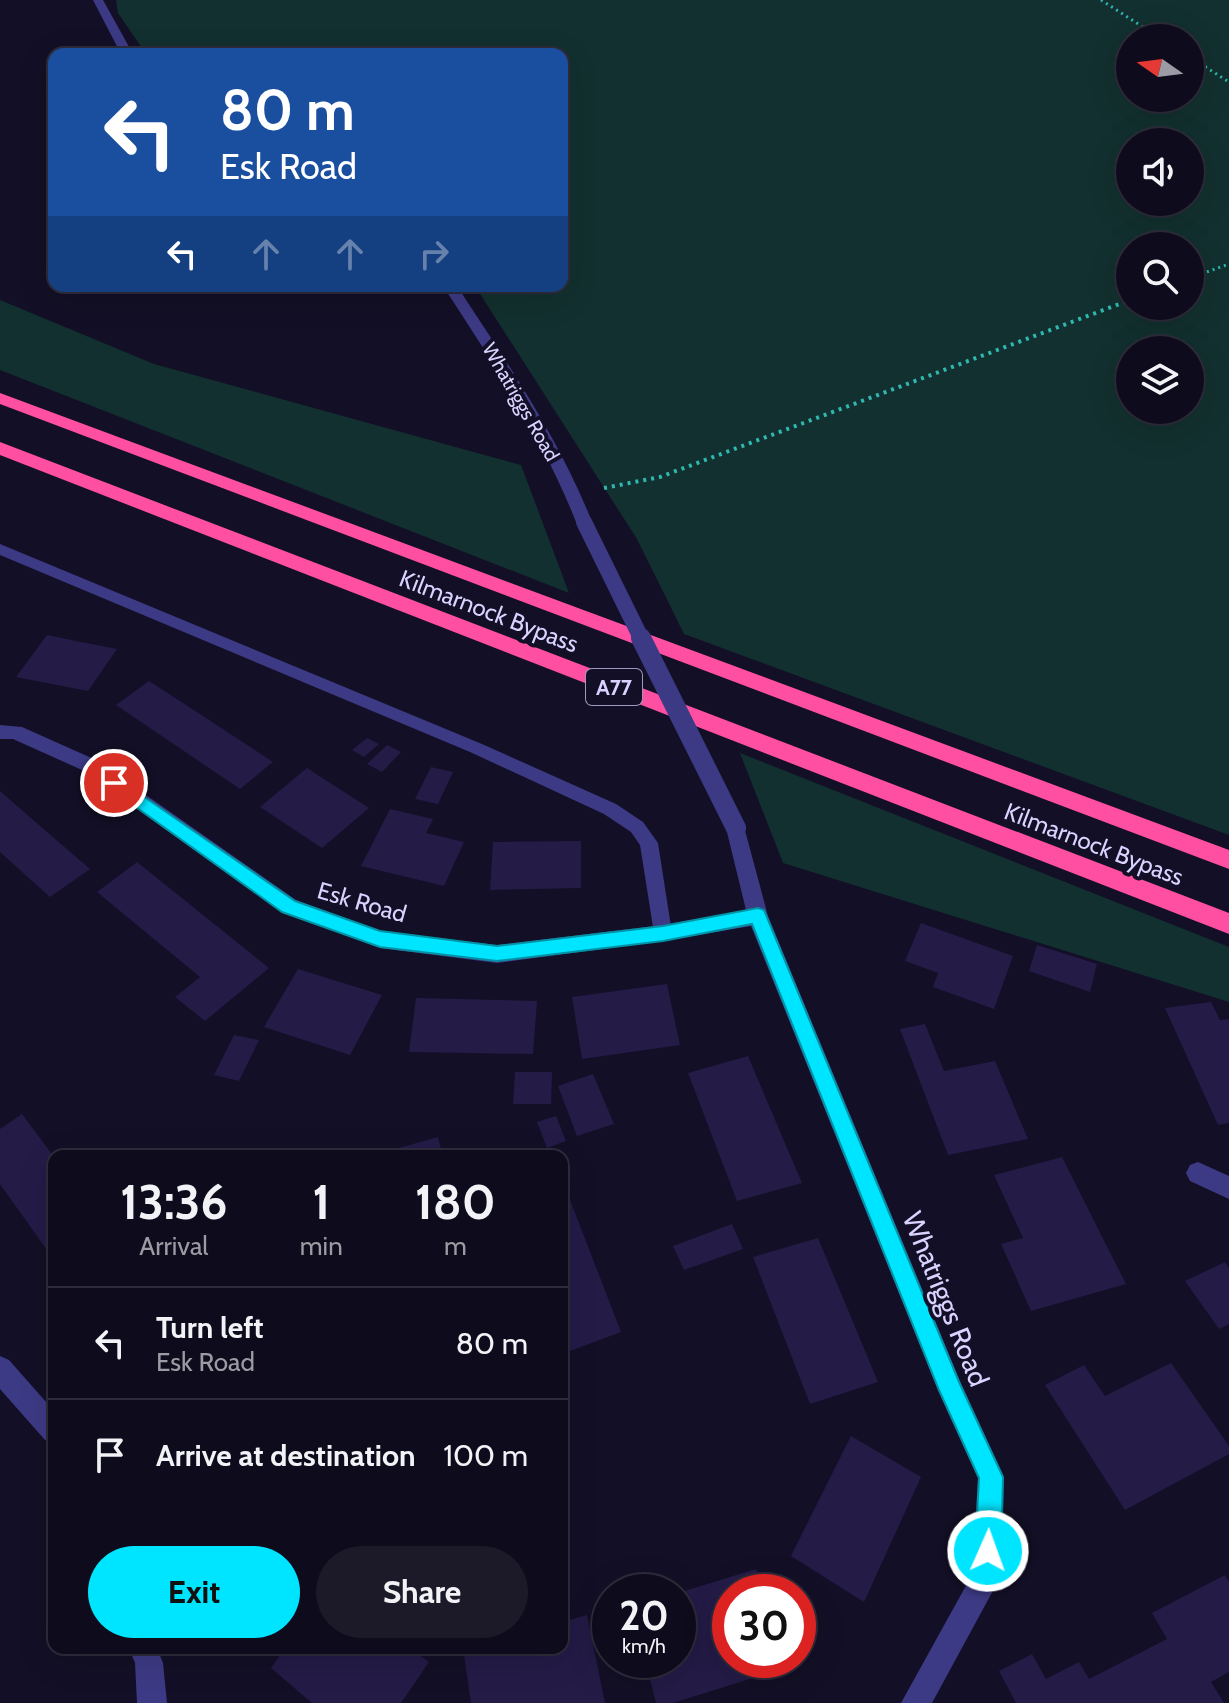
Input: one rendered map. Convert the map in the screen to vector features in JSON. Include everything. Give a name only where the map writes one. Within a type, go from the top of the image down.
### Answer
[{"type":"highway","name":"Kilmarnock Bypass","points":[[0,398],[1229,860]]},
{"type":"highway","name":"Kilmarnock Bypass","points":[[0,448],[1229,924]]},
{"type":"street","points":[[98,0],[124,48]]},
{"type":"street","name":"Whatriggs Road","points":[[454,292],[513,383],[573,494],[736,828],[758,916],[951,1390],[991,1477],[987,1576],[916,1703]]},
{"type":"street","name":"Esk Road","points":[[0,732],[15,732],[89,765],[289,906],[380,939],[497,954],[663,933],[758,916]]},
{"type":"street","points":[[1198,1173],[1229,1188]]},
{"type":"street","points":[[0,1369],[48,1424]]},
{"type":"street","points":[[145,1654],[152,1703]]},
{"type":"lane","points":[[0,549],[476,748],[610,809],[637,827],[649,843],[663,933]]},
{"type":"path","points":[[1101,0],[1138,24]]},
{"type":"path","points":[[1204,66],[1229,82]]},
{"type":"path","points":[[1204,273],[1229,264]]},
{"type":"path","points":[[573,494],[660,477],[1116,305]]},
{"type":"green space","points":[[116,0],[1229,0],[1229,835],[684,634],[637,539],[479,292],[568,292],[568,48],[142,48],[118,13]]},
{"type":"green space","points":[[0,300],[154,364],[521,465],[569,593],[0,370]]},
{"type":"green space","points":[[740,753],[1229,947],[1229,1002],[783,863]]},
{"type":"building","points":[[47,635],[117,649],[88,691],[16,677]]},
{"type":"building","points":[[149,681],[273,762],[240,789],[116,705]]},
{"type":"building","points":[[367,738],[379,744],[364,757],[352,750]]},
{"type":"building","points":[[387,745],[401,752],[382,772],[367,764]]},
{"type":"building","points":[[431,767],[453,772],[438,804],[415,799]]},
{"type":"building","points":[[307,768],[369,808],[322,848],[260,807]]},
{"type":"building","points":[[0,791],[90,869],[50,897],[0,852]]},
{"type":"building","points":[[390,809],[433,819],[426,833],[464,842],[444,886],[361,866]]},
{"type":"building","points":[[581,841],[581,888],[490,890],[493,842]]},
{"type":"building","points":[[137,862],[269,968],[205,1021],[175,997],[200,977],[97,892]]},
{"type":"building","points":[[921,923],[1013,956],[994,1009],[933,987],[938,973],[905,961]]},
{"type":"building","points":[[1037,945],[1097,964],[1090,992],[1029,971]]},
{"type":"building","points":[[298,969],[382,995],[350,1055],[264,1027]]},
{"type":"building","points":[[667,984],[680,1045],[582,1059],[572,997]]},
{"type":"building","points":[[416,998],[537,1001],[533,1054],[409,1052]]},
{"type":"building","points":[[1211,1002],[1220,1020],[1229,1019],[1229,1123],[1218,1125],[1165,1008]]},
{"type":"building","points":[[925,1024],[944,1071],[995,1061],[1028,1139],[948,1155],[900,1029]]},
{"type":"building","points":[[234,1035],[259,1040],[239,1081],[214,1075]]},
{"type":"building","points":[[748,1056],[802,1183],[737,1201],[688,1073]]},
{"type":"building","points":[[515,1072],[552,1072],[551,1104],[513,1104]]},
{"type":"building","points":[[593,1074],[614,1124],[577,1136],[558,1086]]},
{"type":"building","points":[[22,1114],[49,1150],[48,1252],[0,1184],[0,1129]]},
{"type":"building","points":[[556,1116],[566,1141],[547,1148],[537,1122]]},
{"type":"building","points":[[438,1137],[441,1150],[392,1150]]},
{"type":"building","points":[[1062,1157],[1126,1284],[1031,1311],[1001,1244],[1023,1238],[994,1175]]},
{"type":"building","points":[[568,1195],[621,1332],[568,1352]]},
{"type":"building","points":[[732,1224],[743,1249],[684,1270],[673,1246]]},
{"type":"building","points":[[818,1238],[878,1382],[810,1404],[753,1257]]},
{"type":"building","points":[[1225,1262],[1229,1268],[1229,1324],[1219,1329],[1185,1281]]},
{"type":"building","points":[[1171,1363],[1229,1446],[1229,1454],[1125,1510],[1045,1385],[1084,1365],[1105,1396]]},
{"type":"building","points":[[851,1436],[921,1477],[864,1602],[791,1556]]},
{"type":"building","points":[[756,1569],[758,1574],[740,1574]]},
{"type":"building","points":[[1225,1575],[1229,1582],[1229,1672],[1211,1682],[1224,1703],[1016,1703],[999,1671],[1032,1654],[1046,1679],[1079,1662],[1089,1679],[1167,1639],[1152,1613]]},
{"type":"building","points":[[712,1583],[712,1678],[753,1678],[673,1703],[656,1703],[650,1678],[696,1678],[696,1587]]},
{"type":"building","points":[[587,1615],[592,1639],[592,1678],[600,1678],[605,1703],[471,1703],[464,1654],[568,1654],[568,1620]]},
{"type":"building","points":[[281,1654],[418,1654],[429,1662],[401,1703],[312,1703],[271,1668]]},
{"type":"route","points":[[114,783],[289,906],[380,939],[497,954],[663,933],[758,916],[951,1390],[991,1477],[988,1551]]}]
